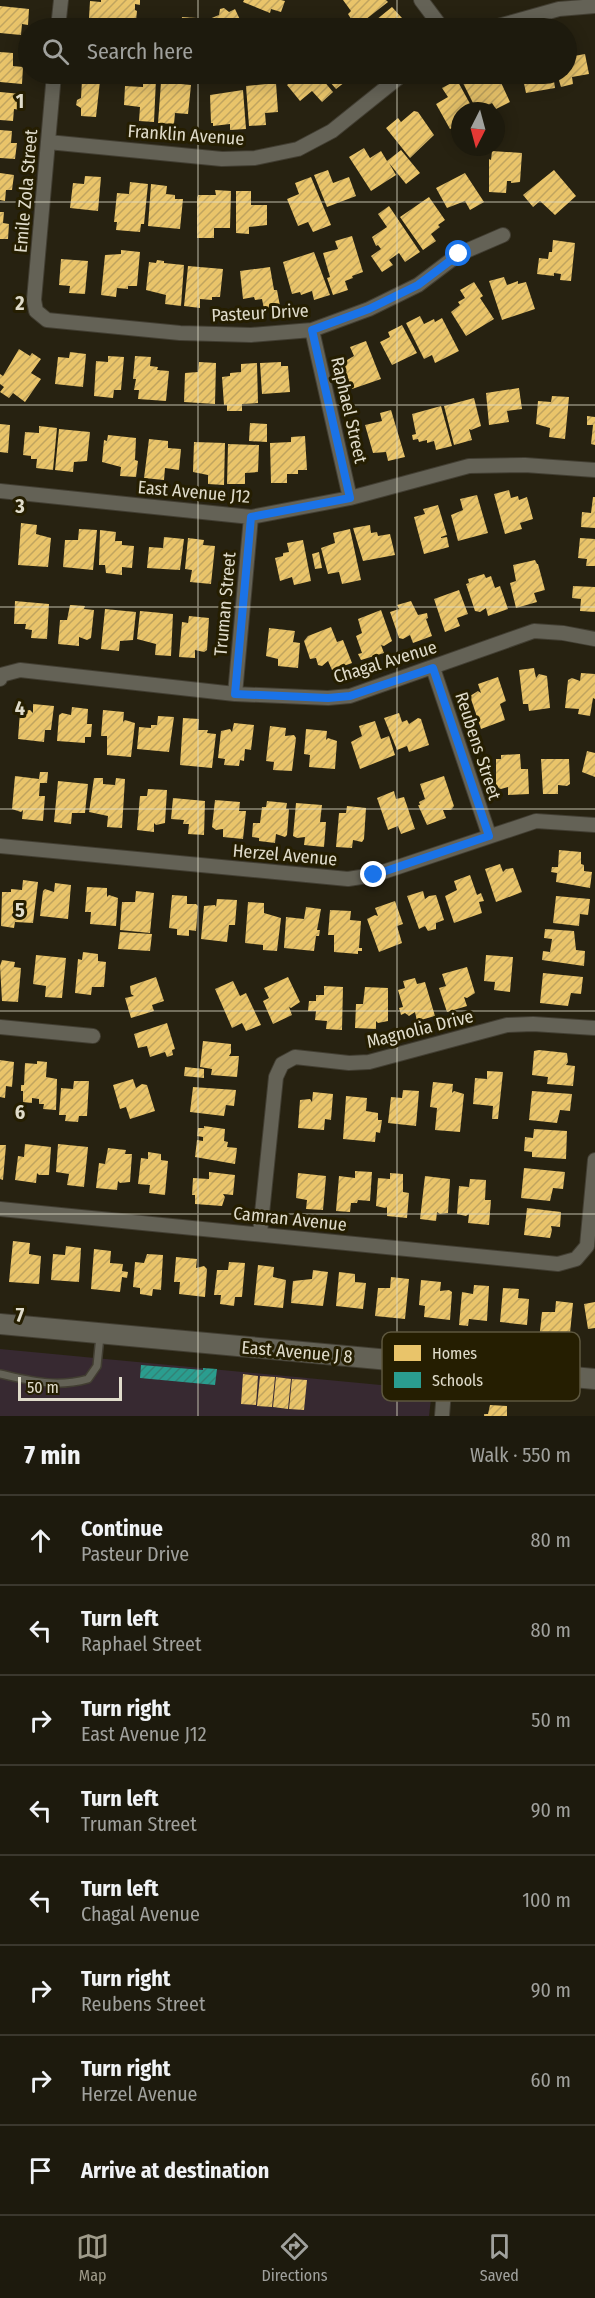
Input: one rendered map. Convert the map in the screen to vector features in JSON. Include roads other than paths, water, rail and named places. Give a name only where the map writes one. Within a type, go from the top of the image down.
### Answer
[{"type":"street","points":[[59,18],[61,0]]},
{"type":"street","points":[[421,0],[434,18]]},
{"type":"street","points":[[527,18],[559,9],[595,6]]},
{"type":"street","name":"Emile Zola Street","points":[[36,311],[34,300],[53,84]]},
{"type":"street","name":"Franklin Avenue","points":[[48,142],[222,159],[255,158],[298,149],[332,131],[391,84]]},
{"type":"street","name":"Pasteur Drive","points":[[36,311],[47,320],[180,333],[251,335],[312,330],[369,309],[418,285],[459,254],[503,235]]},
{"type":"street","name":"Raphael Street","points":[[312,330],[350,498]]},
{"type":"street","name":"East Avenue J12","points":[[0,491],[251,517],[350,498],[469,466],[525,465],[595,470]]},
{"type":"street","name":"Truman Street","points":[[235,694],[251,517]]},
{"type":"street","name":"Chagal Avenue","points":[[1,677],[20,670],[235,694],[328,698],[350,696],[534,631],[595,639]]},
{"type":"street","name":"Reubens Street","points":[[433,668],[489,836]]},
{"type":"street","name":"Herzel Avenue","points":[[0,846],[348,879],[374,875],[536,821],[595,825]]},
{"type":"street","name":"Magnolia Drive","points":[[260,1233],[276,1077],[282,1064],[295,1057],[349,1063],[369,1062],[507,1025],[533,1024],[595,1028]]},
{"type":"street","points":[[0,1027],[93,1036]]},
{"type":"street","name":"Camran Avenue","points":[[0,1209],[558,1264],[576,1258],[586,1246],[595,1160]]},
{"type":"street","name":"East Avenue J 8","points":[[0,1324],[382,1359]]},
{"type":"street","name":"East Avenue J 8","points":[[580,1378],[595,1379]]},
{"type":"street","points":[[442,1416],[443,1401]]},
{"type":"lane","points":[[0,1374],[38,1382],[69,1384],[88,1379],[97,1366],[100,1333]]}]
